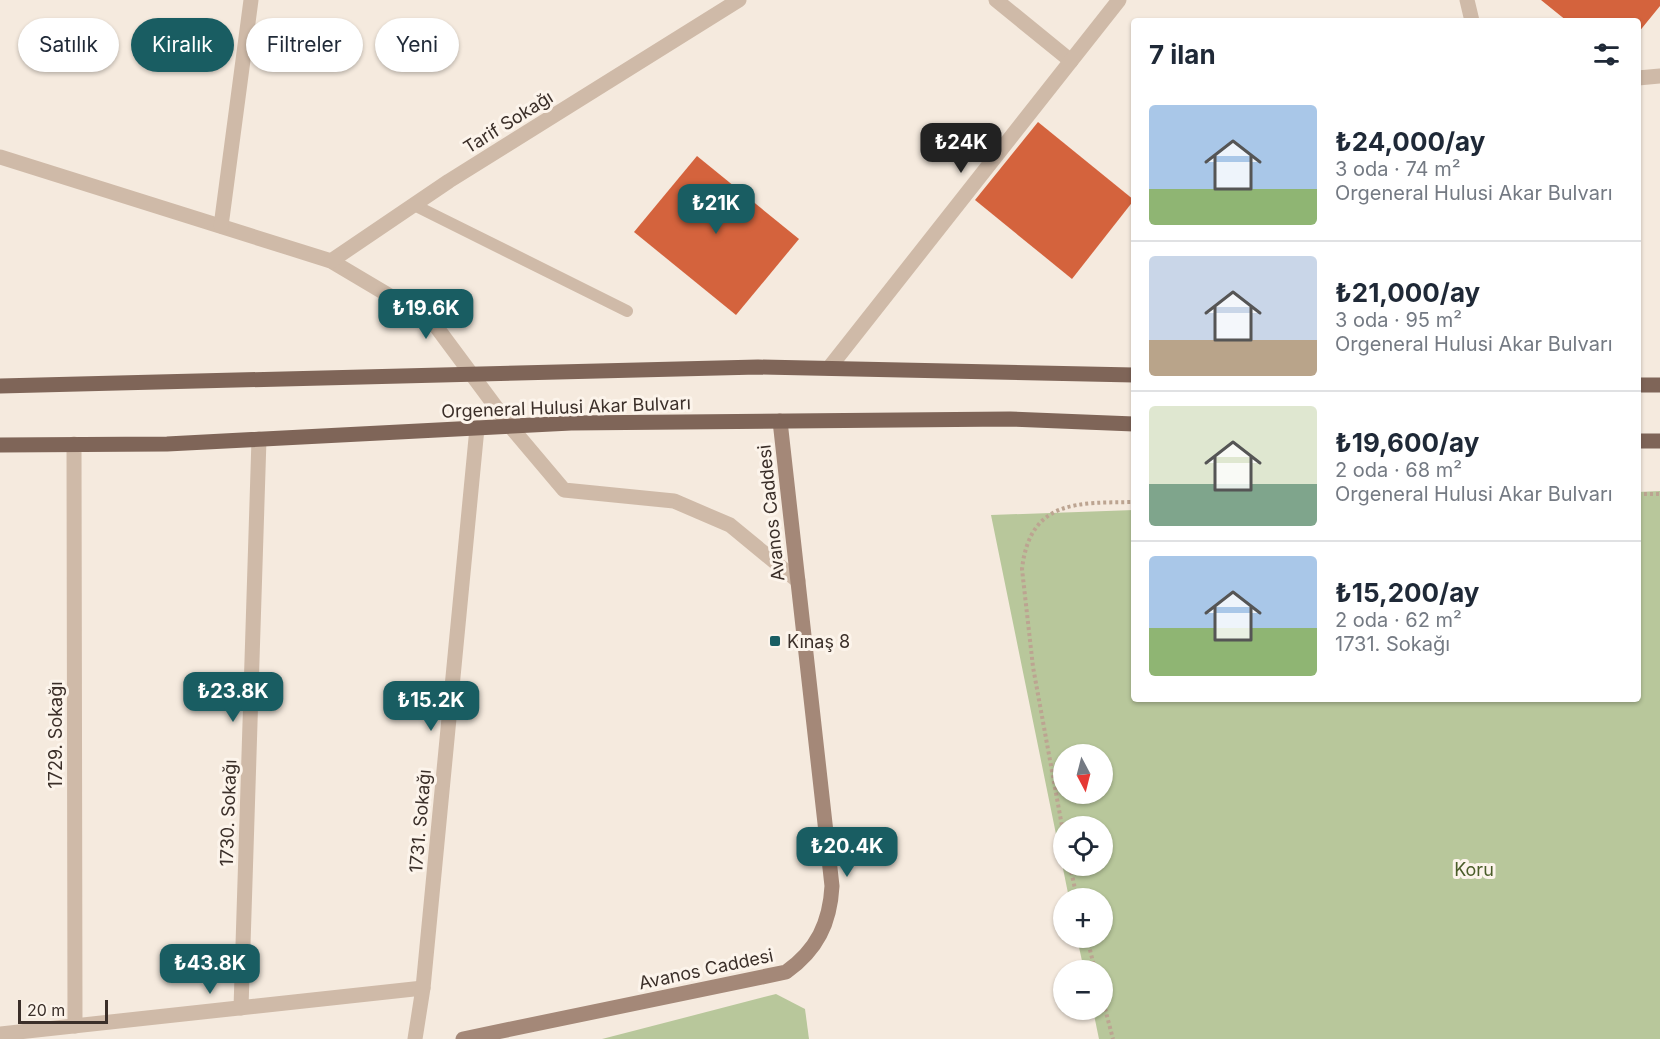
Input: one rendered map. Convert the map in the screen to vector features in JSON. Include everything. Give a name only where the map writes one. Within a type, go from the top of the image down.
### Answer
[{"type":"main road","name":"Orgeneral Hulusi Akar Bulvarı","points":[[0,386],[758,367],[1131,375]]},
{"type":"main road","points":[[1641,385],[1660,385]]},
{"type":"main road","name":"Orgeneral Hulusi Akar Bulvarı","points":[[0,445],[258,439],[510,426],[1010,419],[1131,424]]},
{"type":"main road","points":[[1641,441],[1660,441]]},
{"type":"street","points":[[221,226],[251,0]]},
{"type":"street","name":"Tarif Sokağı","points":[[331,261],[414,205],[739,0]]},
{"type":"street","points":[[996,0],[1071,61]]},
{"type":"street","points":[[829,368],[1119,0]]},
{"type":"street","points":[[1467,0],[1471,18]]},
{"type":"street","points":[[1641,78],[1660,76]]},
{"type":"street","points":[[0,157],[331,261],[432,321],[510,426],[564,490],[674,501],[730,525],[798,581]]},
{"type":"street","name":"Avanos Caddesi","points":[[463,1039],[786,972],[809,953],[818,941],[826,924],[832,886],[780,421]]},
{"type":"street","name":"1731. Sokağı","points":[[415,1039],[423,988],[477,428]]},
{"type":"street","name":"1730. Sokağı","points":[[241,1008],[258,439]]},
{"type":"street","name":"1729. Sokağı","points":[[74,444],[75,1026]]},
{"type":"street","points":[[0,1034],[423,988]]},
{"type":"lane","points":[[414,205],[627,311]]},
{"type":"path","points":[[1641,494],[1660,494]]},
{"type":"path","points":[[1060,816],[1033,667],[1022,569],[1024,554],[1037,527],[1062,508],[1078,503],[1131,502]]},
{"type":"path","points":[[1108,1020],[1113,1039]]},
{"type":"green space","name":"Koru","points":[[1660,491],[1660,1039],[1099,1039],[1095,1020],[1113,1020],[1113,960],[1082,960],[1079,948],[1113,948],[1113,888],[1067,888],[1065,876],[1113,876],[1113,816],[1053,816],[1053,819],[991,515],[1131,510],[1131,702],[1641,702],[1641,492]]},
{"type":"green space","points":[[776,994],[805,1009],[809,1039],[602,1039]]},
{"type":"building","points":[[1541,0],[1660,0],[1660,6],[1641,29],[1641,18],[1563,18]]},
{"type":"building","points":[[1038,122],[1131,198],[1131,204],[1072,279],[975,200]]},
{"type":"building","points":[[697,156],[799,239],[736,315],[634,232]]},
{"type":"place","name":"Kınaş 8","points":[[775,641]]}]
